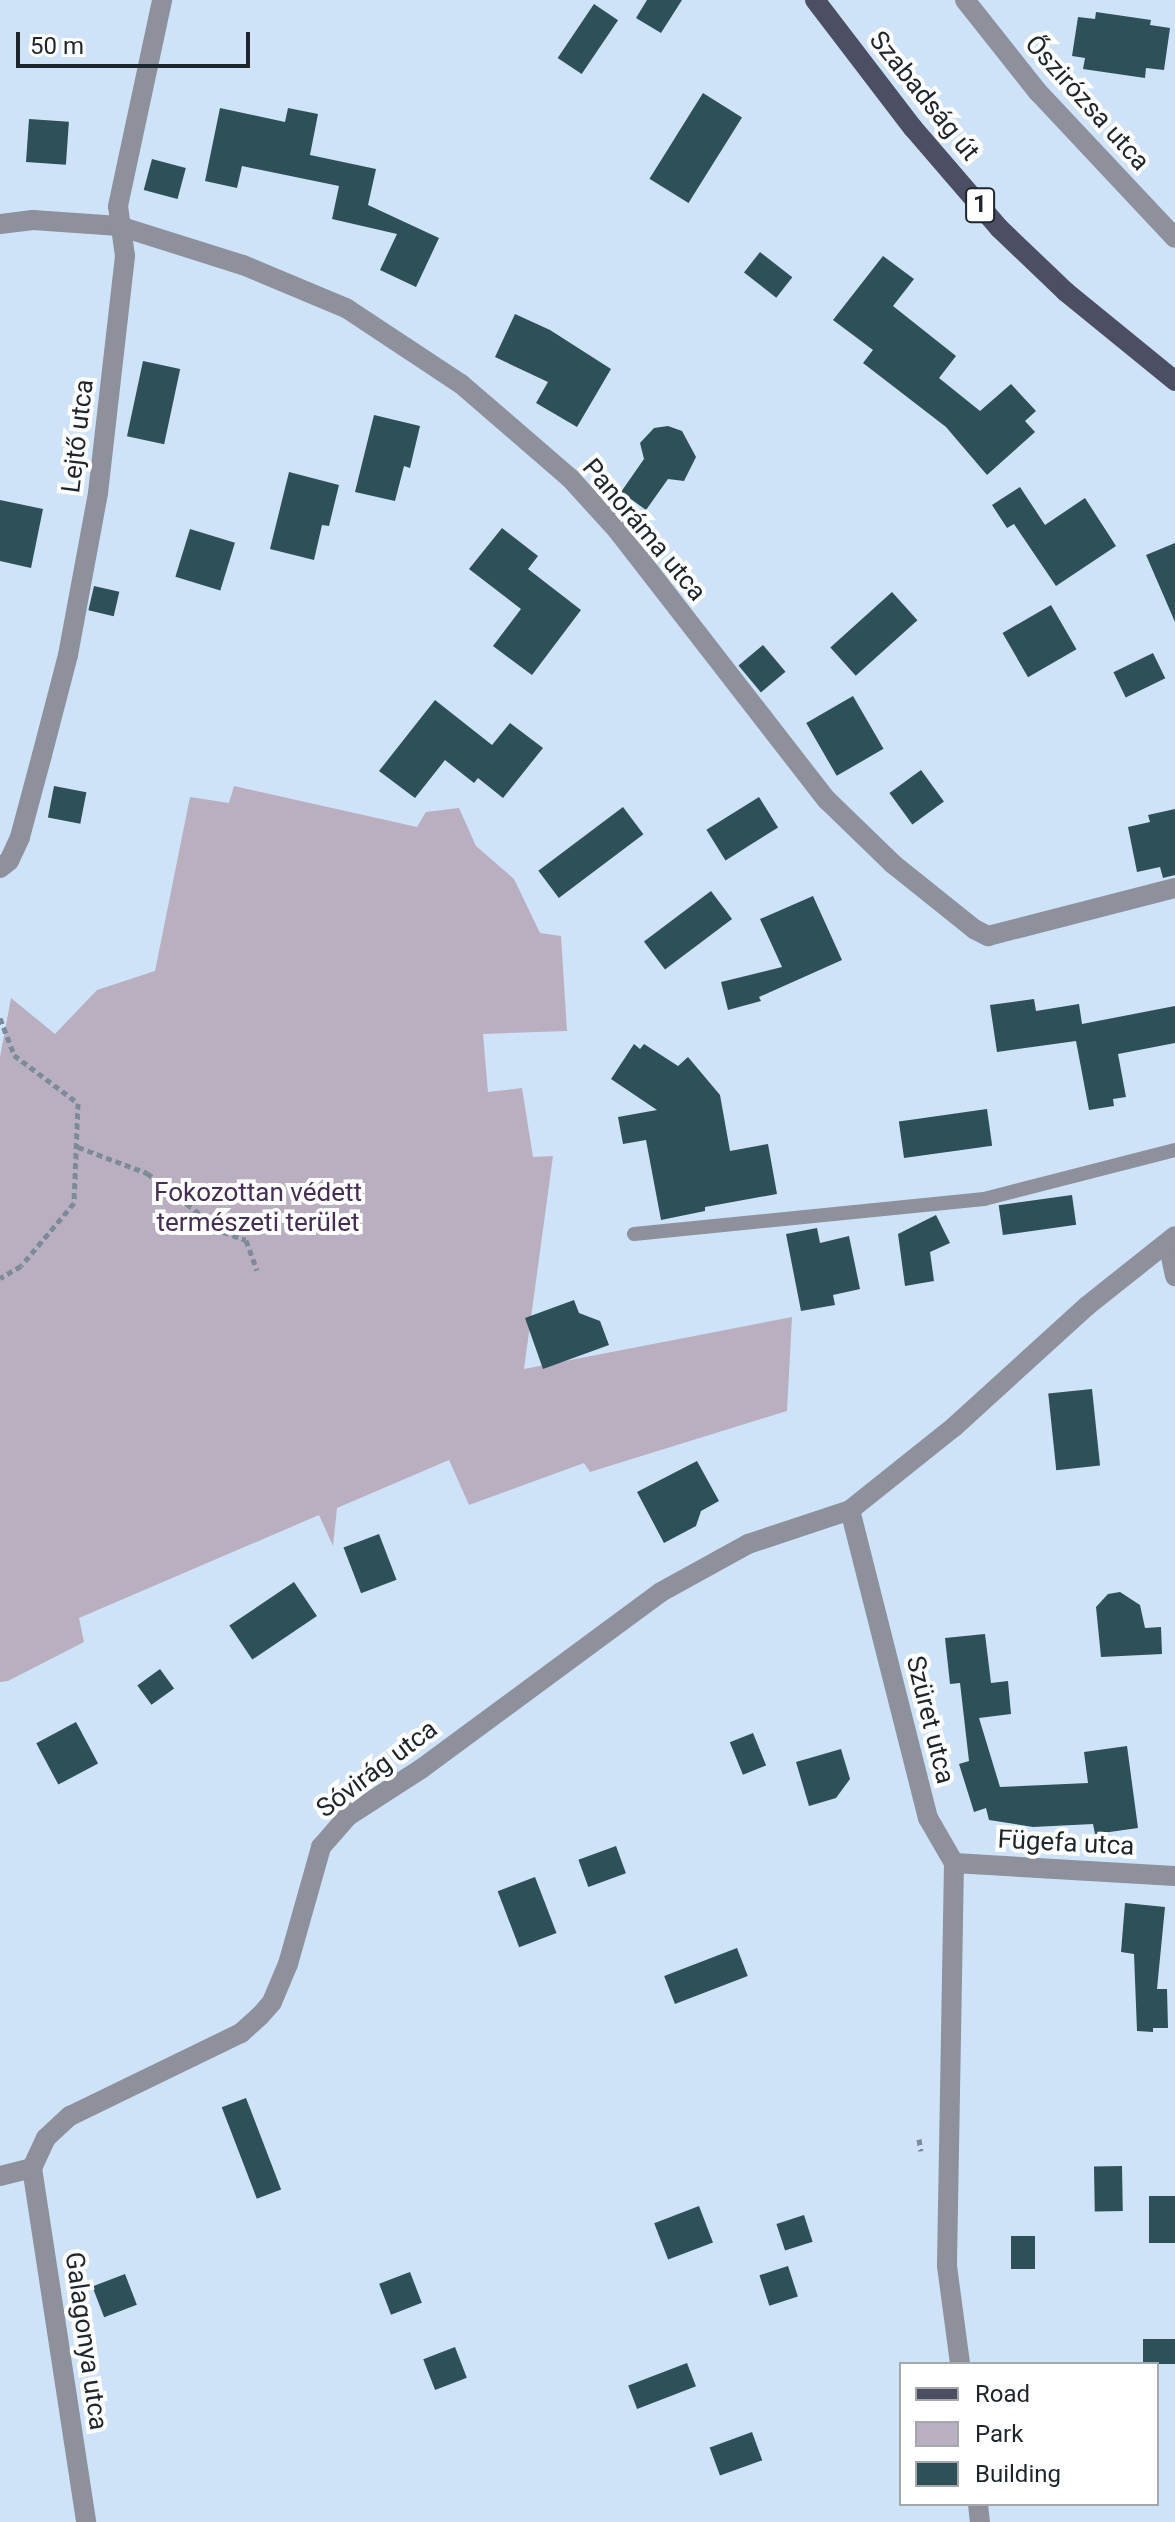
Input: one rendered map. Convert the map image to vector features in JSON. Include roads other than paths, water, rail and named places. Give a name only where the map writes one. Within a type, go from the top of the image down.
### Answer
[{"type":"main road","name":"Szabadság út","points":[[815,0],[913,128],[999,228],[1066,292],[1175,381]]},
{"type":"street","name":"Lejtő utca","points":[[0,868],[9,861],[20,837],[68,655],[98,493],[125,256],[118,206],[162,0]]},
{"type":"street","name":"Őszirózsa utca","points":[[965,0],[1038,92],[1175,238]]},
{"type":"street","name":"Panoráma utca","points":[[0,224],[33,220],[119,226],[243,265],[346,308],[461,384],[570,478],[618,531],[827,800],[893,864],[974,929],[988,936],[1175,888]]},
{"type":"street","points":[[1172,1240],[1175,1276]]},
{"type":"street","points":[[850,1510],[954,1427],[1087,1306],[1172,1240]]},
{"type":"street","name":"Szüret utca","points":[[850,1510],[928,1818],[954,1863]]},
{"type":"street","name":"Sóvirág utca","points":[[32,2168],[46,2138],[70,2116],[241,2033],[260,2016],[272,2002],[288,1964],[321,1847],[348,1816],[421,1769],[661,1592],[748,1544],[850,1510]]},
{"type":"street","points":[[954,1863],[947,2266],[960,2362]]},
{"type":"street","name":"Fügefa utca","points":[[954,1863],[1175,1876]]},
{"type":"street","points":[[0,2176],[32,2168]]},
{"type":"street","name":"Galagonya utca","points":[[32,2168],[86,2522]]},
{"type":"lane","points":[[634,1234],[984,1199],[1175,1150]]},
{"type":"park label","name":"Fokozottan védett természeti terület","points":[[258,1208]]}]
